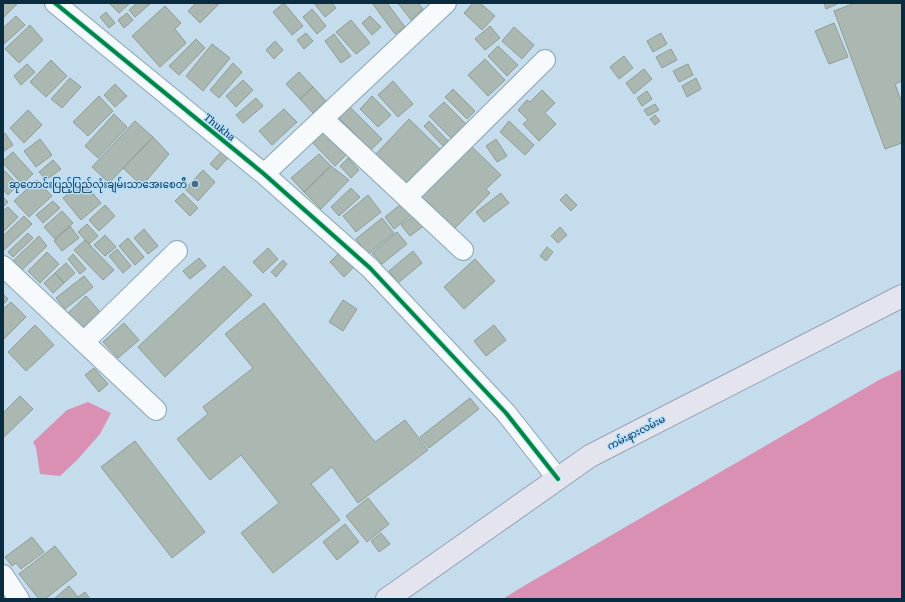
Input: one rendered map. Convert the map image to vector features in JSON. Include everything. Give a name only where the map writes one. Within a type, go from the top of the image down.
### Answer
[{"type":"main road","name":"ကမ်းနားလမ်းမ","points":[[387,599],[590,456],[902,296]]},
{"type":"street","name":"Thukha","points":[[55,3],[264,174],[370,268],[506,414],[558,479]]},
{"type":"street","points":[[264,174],[446,3]]},
{"type":"street","points":[[407,198],[546,60]]},
{"type":"street","points":[[323,119],[463,250]]},
{"type":"street","points":[[84,342],[177,251]]},
{"type":"street","points":[[3,266],[156,410]]},
{"type":"street","points":[[3,575],[19,599]]},
{"type":"shaded area","points":[[902,369],[902,599],[503,599],[879,380]]},
{"type":"shaded area","points":[[88,402],[111,413],[100,434],[77,460],[60,476],[40,474],[36,448],[33,442],[67,410]]},
{"type":"building","points":[[3,3],[18,3],[3,18]]},
{"type":"building","points":[[109,3],[130,3],[119,13]]},
{"type":"building","points":[[137,3],[151,3],[135,17],[129,10]]},
{"type":"building","points":[[196,3],[219,4],[200,23],[188,11]]},
{"type":"building","points":[[284,3],[303,26],[292,35],[273,12]]},
{"type":"building","points":[[314,3],[332,3],[336,8],[325,17]]},
{"type":"building","points":[[372,3],[387,3],[405,27],[395,34]]},
{"type":"building","points":[[398,3],[418,3],[423,9],[411,20]]},
{"type":"building","points":[[473,3],[480,3],[495,16],[482,30],[464,13]]},
{"type":"building","points":[[824,3],[836,3],[837,4],[826,9]]},
{"type":"building","points":[[855,3],[902,3],[902,81],[895,84],[902,103],[902,143],[885,149],[834,11]]},
{"type":"building","points":[[165,6],[181,23],[175,29],[186,43],[160,67],[132,36]]},
{"type":"building","points":[[312,9],[326,26],[317,34],[303,17]]},
{"type":"building","points":[[106,12],[115,23],[109,28],[100,17]]},
{"type":"building","points":[[127,13],[133,20],[124,28],[118,20]]},
{"type":"building","points":[[16,16],[25,25],[4,44],[3,28]]},
{"type":"building","points":[[370,16],[381,27],[372,35],[362,23]]},
{"type":"building","points":[[351,20],[370,43],[356,54],[336,32]]},
{"type":"building","points":[[834,23],[848,57],[829,64],[815,31]]},
{"type":"building","points":[[30,25],[43,40],[19,63],[5,49]]},
{"type":"building","points":[[490,26],[500,38],[485,50],[475,39]]},
{"type":"building","points":[[514,27],[534,45],[522,59],[502,41]]},
{"type":"building","points":[[306,33],[313,41],[304,49],[297,40]]},
{"type":"building","points":[[661,33],[667,44],[653,52],[647,41]]},
{"type":"building","points":[[334,34],[351,56],[341,63],[325,41]]},
{"type":"building","points":[[196,39],[205,48],[179,75],[169,66]]},
{"type":"building","points":[[275,41],[283,50],[274,59],[266,50]]},
{"type":"building","points":[[212,44],[230,58],[203,91],[186,76]]},
{"type":"building","points":[[498,46],[518,65],[507,76],[488,56]]},
{"type":"building","points":[[671,49],[677,60],[662,68],[656,57]]},
{"type":"building","points":[[624,56],[633,68],[619,79],[610,67]]},
{"type":"building","points":[[485,59],[505,80],[488,96],[468,75]]},
{"type":"building","points":[[51,60],[67,76],[46,97],[30,82]]},
{"type":"building","points":[[233,63],[242,72],[219,98],[210,90]]},
{"type":"building","points":[[27,64],[35,72],[21,85],[14,76]]},
{"type":"building","points":[[688,64],[693,75],[679,82],[673,71]]},
{"type":"building","points":[[644,69],[652,79],[634,94],[626,83]]},
{"type":"building","points":[[299,72],[313,87],[300,99],[286,84]]},
{"type":"building","points":[[70,78],[81,87],[62,108],[51,99]]},
{"type":"building","points":[[696,78],[701,89],[687,97],[682,86]]},
{"type":"building","points":[[243,80],[253,90],[236,107],[226,96]]},
{"type":"building","points":[[393,81],[413,104],[398,117],[378,95]]},
{"type":"building","points":[[115,84],[127,96],[115,107],[104,95]]},
{"type":"building","points":[[313,87],[326,101],[313,113],[300,99]]},
{"type":"building","points":[[453,89],[475,111],[467,119],[445,97]]},
{"type":"building","points":[[542,90],[555,103],[545,113],[556,124],[539,141],[523,124],[528,120],[518,110],[527,100],[530,102]]},
{"type":"building","points":[[647,91],[652,99],[642,106],[637,98]]},
{"type":"building","points":[[99,96],[113,111],[88,136],[73,122]]},
{"type":"building","points":[[372,96],[391,115],[378,127],[360,109]]},
{"type":"building","points":[[256,98],[263,106],[243,123],[236,115]]},
{"type":"building","points":[[444,102],[467,125],[453,140],[429,116]]},
{"type":"building","points":[[655,104],[659,110],[648,116],[644,110]]},
{"type":"building","points":[[350,107],[382,139],[371,150],[339,118]]},
{"type":"building","points":[[284,109],[297,122],[272,145],[259,131]]},
{"type":"building","points":[[28,110],[42,125],[24,143],[10,128]]},
{"type":"building","points":[[114,114],[127,127],[98,158],[85,146]]},
{"type":"building","points":[[655,115],[660,121],[655,125],[650,119]]},
{"type":"building","points":[[409,119],[445,154],[410,189],[375,155]]},
{"type":"building","points":[[135,121],[153,137],[109,183],[92,167]]},
{"type":"building","points":[[429,121],[449,142],[444,147],[424,126]]},
{"type":"building","points":[[509,121],[534,145],[525,155],[500,132]]},
{"type":"building","points":[[323,130],[347,154],[335,166],[311,141]]},
{"type":"building","points":[[5,133],[13,145],[4,151],[3,135]]},
{"type":"building","points":[[153,137],[169,154],[142,186],[123,168]]},
{"type":"building","points":[[40,139],[52,155],[36,167],[24,151]]},
{"type":"building","points":[[496,139],[507,156],[497,162],[486,146]]},
{"type":"building","points":[[470,145],[501,175],[486,189],[490,193],[454,229],[419,194]]},
{"type":"building","points":[[13,152],[33,174],[22,184],[3,163],[3,161]]},
{"type":"building","points":[[221,152],[228,158],[217,170],[210,164]]},
{"type":"building","points":[[319,154],[331,166],[304,192],[291,178]]},
{"type":"building","points":[[348,158],[359,170],[351,178],[340,166]]},
{"type":"building","points":[[53,160],[61,169],[46,180],[39,172]]},
{"type":"building","points":[[331,166],[349,180],[321,209],[304,192]]},
{"type":"building","points":[[203,170],[215,182],[198,201],[185,189]]},
{"type":"building","points":[[5,171],[18,185],[8,195],[3,190],[3,172]]},
{"type":"building","points":[[37,180],[52,196],[29,217],[14,201]]},
{"type":"building","points":[[83,182],[101,203],[81,220],[63,198]]},
{"type":"building","points":[[351,188],[360,197],[339,216],[331,207]]},
{"type":"building","points":[[183,193],[198,208],[190,216],[175,201]]},
{"type":"building","points":[[501,193],[509,203],[484,222],[476,212]]},
{"type":"building","points":[[566,194],[577,205],[571,211],[560,200]]},
{"type":"building","points":[[368,195],[381,212],[356,232],[343,216]]},
{"type":"building","points":[[3,197],[8,202],[3,207]]},
{"type":"building","points":[[406,200],[415,212],[394,229],[385,217]]},
{"type":"building","points":[[53,201],[60,208],[43,223],[36,215]]},
{"type":"building","points":[[105,205],[115,216],[99,231],[89,220]]},
{"type":"building","points":[[8,207],[18,217],[3,232],[3,211]]},
{"type":"building","points":[[62,211],[73,223],[55,239],[44,227]]},
{"type":"building","points":[[416,214],[425,225],[410,236],[401,225]]},
{"type":"building","points":[[24,216],[32,224],[3,251],[3,236]]},
{"type":"building","points":[[382,218],[394,233],[368,254],[356,239]]},
{"type":"building","points":[[87,224],[98,236],[89,244],[78,232]]},
{"type":"building","points":[[70,226],[79,238],[62,251],[54,241]]},
{"type":"building","points":[[560,227],[567,235],[558,243],[551,236]]},
{"type":"building","points":[[144,229],[158,246],[148,254],[134,238]]},
{"type":"building","points":[[397,232],[407,244],[382,264],[372,253]]},
{"type":"building","points":[[28,233],[33,238],[13,257],[8,252]]},
{"type":"building","points":[[105,235],[116,247],[105,256],[94,245]]},
{"type":"building","points":[[39,236],[47,246],[21,271],[12,262]]},
{"type":"building","points":[[128,238],[144,257],[135,265],[119,246]]},
{"type":"building","points":[[85,240],[114,270],[103,280],[74,250]]},
{"type":"building","points":[[547,247],[553,252],[546,261],[540,256]]},
{"type":"building","points":[[268,248],[278,259],[263,273],[253,262]]},
{"type":"building","points":[[117,249],[131,266],[123,273],[109,256]]},
{"type":"building","points":[[341,251],[355,266],[344,277],[330,262]]},
{"type":"building","points":[[413,251],[422,263],[398,283],[389,271]]},
{"type":"building","points":[[47,252],[59,264],[40,283],[28,271]]},
{"type":"building","points":[[73,254],[86,269],[80,274],[68,259]]},
{"type":"building","points":[[199,258],[206,266],[190,279],[183,271]]},
{"type":"building","points":[[475,259],[495,281],[464,309],[444,287]]},
{"type":"building","points":[[283,260],[287,264],[276,277],[271,272]]},
{"type":"building","points":[[66,263],[75,273],[64,283],[55,273]]},
{"type":"building","points":[[224,266],[252,295],[165,377],[138,347]]},
{"type":"building","points":[[55,273],[64,283],[53,293],[44,283]]},
{"type":"building","points":[[84,276],[93,287],[65,309],[56,298]]},
{"type":"building","points":[[3,294],[8,299],[3,305]]},
{"type":"building","points":[[86,296],[100,312],[82,329],[67,314]]},
{"type":"building","points":[[343,300],[357,309],[343,331],[329,322]]},
{"type":"building","points":[[11,302],[26,317],[3,340],[3,309]]},
{"type":"building","points":[[264,303],[375,442],[405,420],[428,450],[358,503],[332,467],[311,484],[340,520],[273,573],[241,533],[279,503],[241,455],[210,480],[177,439],[208,414],[203,407],[253,368],[225,334]]},
{"type":"building","points":[[124,323],[139,340],[118,358],[103,342]]},
{"type":"building","points":[[35,325],[54,345],[26,371],[8,352]]},
{"type":"building","points":[[494,325],[506,340],[486,356],[474,341]]},
{"type":"building","points":[[94,368],[108,384],[99,392],[85,375]]},
{"type":"building","points":[[20,396],[33,409],[3,438],[3,413]]},
{"type":"building","points":[[470,398],[479,409],[429,448],[420,437]]},
{"type":"building","points":[[135,441],[205,532],[172,558],[101,467]]},
{"type":"building","points":[[368,498],[389,524],[367,542],[346,516]]},
{"type":"building","points":[[345,524],[359,542],[337,560],[323,542]]},
{"type":"building","points":[[381,533],[390,544],[379,552],[371,541]]},
{"type":"building","points":[[32,537],[44,552],[21,569],[16,563],[12,566],[5,557]]},
{"type":"building","points":[[55,546],[77,574],[45,599],[39,599],[19,574]]},
{"type":"building","points":[[69,586],[78,597],[85,592],[90,599],[54,599]]},
{"type":"cycle path","points":[[55,3],[264,174],[370,268],[506,413],[558,479]]},
{"type":"place","name":"ဆုတောင်းပြည့်ပြည်လုံးချမ်းသာအေးစေတီ","points":[[195,184]]}]
